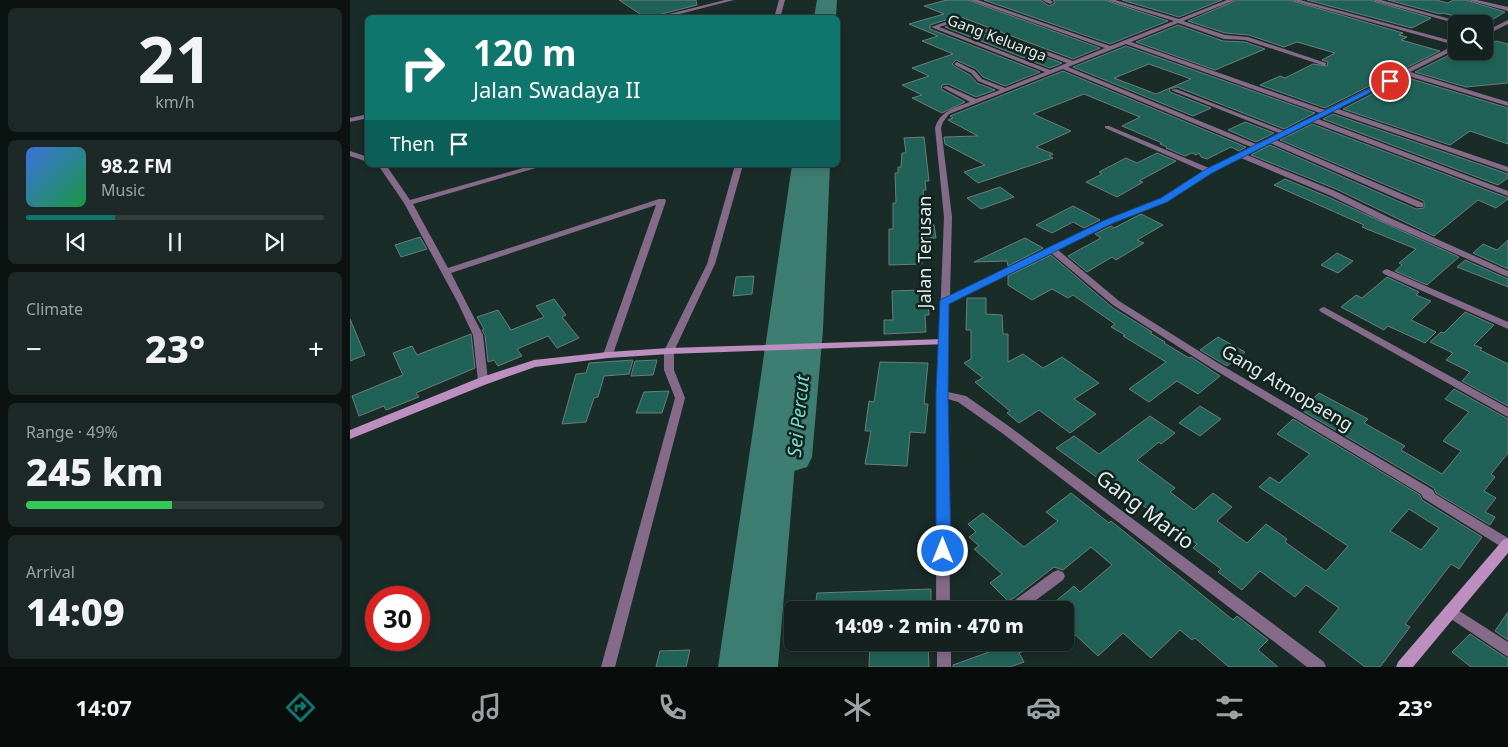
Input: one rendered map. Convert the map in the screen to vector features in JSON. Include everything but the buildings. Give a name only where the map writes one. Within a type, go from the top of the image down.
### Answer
[{"type":"street","points":[[668,15],[731,0]]},
{"type":"street","points":[[779,15],[782,0]]},
{"type":"street","points":[[973,0],[1110,48]]},
{"type":"street","points":[[1110,0],[1224,37],[1246,38],[1324,64]]},
{"type":"street","name":"Jalan Terusan","points":[[944,601],[942,342],[948,217],[938,128],[940,122],[947,113],[1232,0]]},
{"type":"street","points":[[1294,0],[1448,42]]},
{"type":"street","points":[[1375,0],[1448,19]]},
{"type":"street","points":[[1471,0],[1508,9]]},
{"type":"street","name":"Gang Keluarga","points":[[1050,72],[934,26],[957,20],[1068,65]]},
{"type":"street","points":[[1493,28],[1508,22]]},
{"type":"street","points":[[1493,30],[1508,32]]},
{"type":"street","points":[[1126,42],[1508,170]]},
{"type":"street","points":[[944,302],[1108,222],[1164,200],[1209,171],[1448,52]]},
{"type":"street","points":[[957,64],[973,72],[980,80],[1006,90]]},
{"type":"street","points":[[1068,65],[1256,147]]},
{"type":"street","points":[[1406,73],[1508,104]]},
{"type":"street","points":[[945,87],[976,102]]},
{"type":"street","points":[[1174,90],[1284,133]]},
{"type":"street","points":[[350,120],[365,117]]},
{"type":"street","points":[[1311,119],[1508,194]]},
{"type":"street","points":[[1107,127],[1209,171]]},
{"type":"street","points":[[1269,140],[1420,205]]},
{"type":"street","points":[[350,153],[365,159]]},
{"type":"street","points":[[1241,155],[1332,193],[1387,220],[1508,274]]},
{"type":"street","points":[[383,167],[408,203],[463,303],[478,335],[483,381]]},
{"type":"street","points":[[408,203],[535,167]]},
{"type":"street","points":[[608,667],[680,398],[669,370],[669,352],[711,264],[738,167]]},
{"type":"street","points":[[445,272],[662,201],[608,355]]},
{"type":"street","name":"Gang Atmopaeng","points":[[1051,249],[1116,303],[1214,365],[1429,493],[1426,496],[1508,544]]},
{"type":"street","points":[[1387,272],[1508,326]]},
{"type":"street","points":[[1324,310],[1508,413]]},
{"type":"street","points":[[350,435],[483,381],[534,364],[608,355],[942,342]]},
{"type":"street","name":"Gang Mario","points":[[942,394],[962,399],[1006,430],[1319,667]]},
{"type":"street","points":[[1403,667],[1508,544]]},
{"type":"street","points":[[1024,601],[1058,576]]},
{"type":"street","points":[[1450,611],[1508,650]]},
{"type":"street","points":[[944,651],[944,667]]},
{"type":"water","points":[[817,0],[837,0],[836,15],[814,15]]},
{"type":"water","name":"Sei Percut","points":[[792,167],[820,167],[778,667],[718,667]]},
{"type":"waterway","name":"Sei Percut","points":[[794,457],[807,330],[818,167]]},
{"type":"route","points":[[943,551],[942,342],[944,302],[1108,222],[1164,200],[1209,171],[1390,81]]}]
